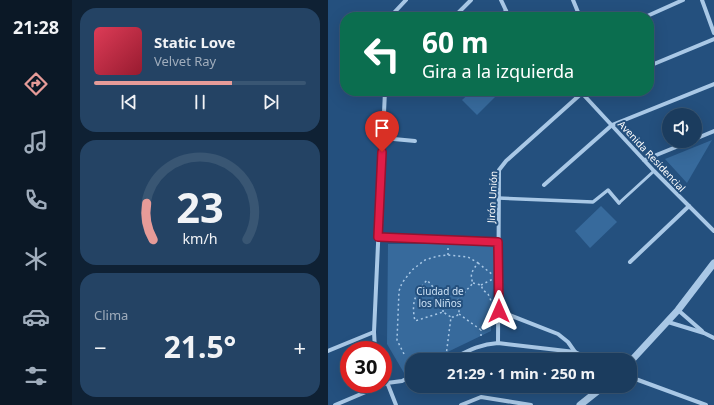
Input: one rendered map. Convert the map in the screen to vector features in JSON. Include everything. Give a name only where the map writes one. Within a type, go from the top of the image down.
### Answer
[{"type":"street","points":[[395,12],[406,0]]},
{"type":"street","points":[[459,12],[471,0]]},
{"type":"street","points":[[501,0],[506,11]]},
{"type":"street","points":[[578,0],[573,1],[578,12]]},
{"type":"street","points":[[654,13],[684,0]]},
{"type":"street","points":[[702,0],[714,33]]},
{"type":"street","points":[[654,64],[714,39]]},
{"type":"street","points":[[544,185],[612,125],[714,84]]},
{"type":"street","points":[[375,341],[374,332],[385,96]]},
{"type":"street","name":"Jirón Unión","points":[[498,343],[499,170],[502,165],[576,96]]},
{"type":"street","name":"Avenida Residencial","points":[[584,96],[654,171],[714,231]]},
{"type":"street","points":[[702,136],[714,131]]},
{"type":"street","points":[[383,138],[415,141]]},
{"type":"street","points":[[644,160],[674,148]]},
{"type":"street","points":[[498,198],[593,202],[608,190],[619,203]]},
{"type":"street","points":[[630,262],[689,206]]},
{"type":"street","points":[[378,237],[498,242]]},
{"type":"street","points":[[637,355],[668,322],[713,267]]},
{"type":"street","points":[[678,310],[704,333]]},
{"type":"street","points":[[499,311],[558,334],[568,342],[575,352]]},
{"type":"street","points":[[668,322],[704,333],[714,338]]},
{"type":"street","points":[[328,351],[374,332]]},
{"type":"street","points":[[463,353],[476,346],[498,343],[575,352]]},
{"type":"street","points":[[392,382],[405,380]]},
{"type":"street","points":[[637,380],[706,405]]},
{"type":"street","points":[[336,405],[364,393]]},
{"type":"street","points":[[391,393],[396,405]]},
{"type":"street","points":[[580,405],[595,393]]},
{"type":"street","points":[[461,405],[481,397],[531,405]]},
{"type":"lane","points":[[619,203],[654,171]]},
{"type":"path","points":[[448,244],[448,255]]},
{"type":"path","points":[[404,354],[397,340],[399,291],[402,283],[412,270],[425,260],[438,256],[448,255],[468,257],[487,269],[495,277],[481,285],[473,283]]},
{"type":"path","points":[[473,283],[471,277],[472,271],[478,263]]},
{"type":"path","points":[[446,302],[427,280],[418,290],[413,301],[415,321],[443,312],[451,317],[455,317],[459,314]]},
{"type":"path","points":[[456,302],[473,283]]},
{"type":"path","points":[[481,285],[488,294],[493,312],[481,330],[481,336]]},
{"type":"path","points":[[446,302],[456,302]]},
{"type":"path","points":[[443,312],[443,307],[446,302]]},
{"type":"path","points":[[456,302],[459,307],[459,314]]},
{"type":"path","points":[[459,314],[481,330]]},
{"type":"path","points":[[446,353],[451,317]]},
{"type":"green space","points":[[466,96],[496,96],[477,115],[462,100]]},
{"type":"green space","points":[[712,140],[687,183],[665,159],[692,148],[702,148],[702,144]]},
{"type":"green space","points":[[601,206],[617,222],[590,248],[575,231]]},
{"type":"green space","name":"Ciudad de los Niños","points":[[388,244],[495,244],[491,331],[445,353],[405,353],[404,373],[392,353],[392,341],[387,341]]},
{"type":"route","points":[[382,152],[378,237],[498,242],[499,311]]}]
